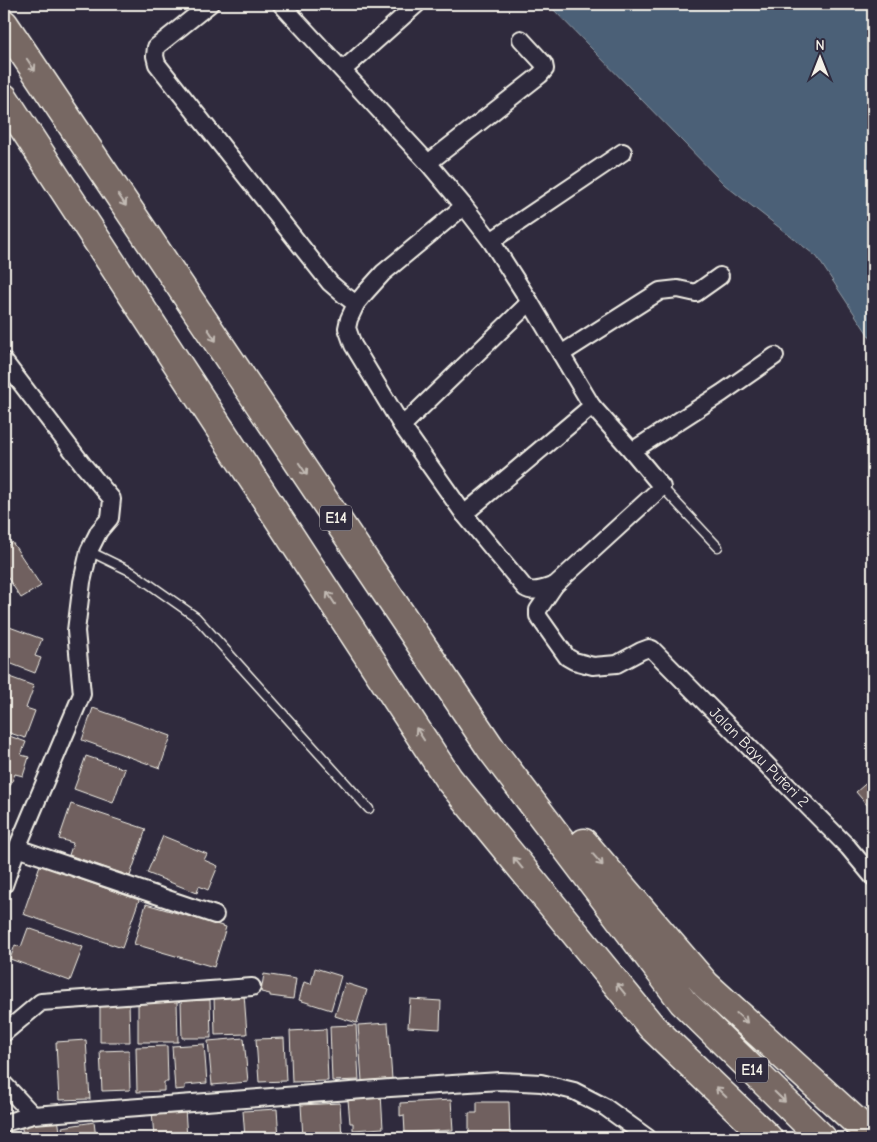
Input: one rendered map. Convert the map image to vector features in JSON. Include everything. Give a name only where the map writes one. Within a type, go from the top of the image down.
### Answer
[{"type":"highway","name":"E14","points":[[4,24],[492,750],[682,1002],[822,1138]]},
{"type":"highway","name":"E14","points":[[4,98],[448,778],[652,1027],[768,1138]]},
{"type":"highway","points":[[492,750],[545,798],[706,985],[873,1137]]},
{"type":"street","points":[[210,4],[156,47],[155,56],[157,64],[330,283],[356,304]]},
{"type":"street","points":[[281,4],[428,163],[464,206],[491,241],[592,406],[662,487],[555,586],[533,591],[528,591],[525,588],[464,514],[402,426],[353,345],[347,328],[356,304],[383,273],[464,206]]},
{"type":"street","points":[[343,70],[417,4]]},
{"type":"street","points":[[428,163],[540,75],[545,68],[544,64],[521,39]]},
{"type":"street","points":[[491,241],[623,152]]},
{"type":"street","points":[[561,354],[660,291],[678,289],[696,293],[720,276]]},
{"type":"street","points":[[402,426],[530,302]]},
{"type":"street","points":[[632,451],[775,356]]},
{"type":"street","points":[[4,361],[84,466],[112,499],[110,518],[99,531],[89,551],[82,582],[76,631],[82,694],[5,875]]},
{"type":"street","points":[[464,514],[592,406]]},
{"type":"street","name":"Jalan Bayu Puteri 2","points":[[555,586],[538,610],[538,616],[567,657],[580,663],[597,666],[617,664],[641,650],[649,648],[654,651],[848,847],[873,877]]},
{"type":"street","points":[[17,848],[215,915]]},
{"type":"street","points":[[4,1033],[41,1002],[252,987]]},
{"type":"street","points":[[4,1123],[33,1115],[500,1081],[541,1083],[574,1091],[604,1107],[648,1138]]},
{"type":"street","points":[[4,1084],[33,1115]]},
{"type":"lane","points":[[662,487],[718,547]]},
{"type":"lane","points":[[89,551],[132,572],[196,618],[369,809]]},
{"type":"water","points":[[548,4],[873,4],[873,342],[817,257],[725,185]]},
{"type":"building","points":[[12,542],[41,586],[21,598],[4,572],[4,548]]},
{"type":"building","points":[[4,625],[42,639],[35,656],[41,658],[35,673],[4,661]]},
{"type":"building","points":[[4,675],[34,686],[26,708],[35,711],[25,738],[4,731]]},
{"type":"building","points":[[93,708],[171,736],[160,768],[82,740]]},
{"type":"building","points":[[4,734],[26,742],[21,755],[29,757],[23,776],[15,774],[9,788],[4,786]]},
{"type":"building","points":[[86,756],[125,769],[113,803],[74,789]]},
{"type":"building","points":[[871,779],[873,781],[873,812],[856,792]]},
{"type":"building","points":[[71,804],[146,829],[130,876],[69,855],[73,843],[59,839]]},
{"type":"building","points":[[163,836],[207,854],[204,860],[218,866],[208,890],[199,886],[197,893],[147,873]]},
{"type":"building","points":[[40,865],[139,900],[122,948],[23,914]]},
{"type":"building","points":[[146,904],[226,927],[214,967],[134,944]]},
{"type":"building","points":[[28,928],[83,947],[70,981],[10,959],[15,945],[21,947]]},
{"type":"building","points":[[315,968],[341,976],[331,1010],[299,1000],[304,982],[311,984]]},
{"type":"building","points":[[264,974],[296,979],[293,999],[270,996],[270,994],[261,992]]},
{"type":"building","points":[[345,983],[367,990],[357,1023],[335,1016]]},
{"type":"building","points":[[244,994],[247,1034],[215,1035],[214,995]]},
{"type":"building","points":[[410,999],[441,1001],[440,1029],[408,1027]]},
{"type":"building","points":[[210,1000],[211,1038],[182,1038],[181,1001]]},
{"type":"building","points":[[177,1001],[178,1042],[138,1042],[138,1002]]},
{"type":"building","points":[[129,1002],[130,1042],[100,1042],[100,1003]]},
{"type":"building","points":[[388,1023],[392,1079],[362,1081],[358,1025]]},
{"type":"building","points":[[356,1025],[359,1080],[332,1081],[330,1026]]},
{"type":"building","points":[[326,1029],[328,1081],[292,1082],[290,1031]]},
{"type":"building","points":[[244,1038],[248,1082],[212,1085],[208,1041]]},
{"type":"building","points":[[284,1038],[286,1081],[259,1082],[256,1039]]},
{"type":"building","points":[[86,1040],[90,1099],[59,1100],[56,1042]]},
{"type":"building","points":[[204,1044],[207,1083],[185,1085],[185,1089],[175,1090],[172,1046]]},
{"type":"building","points":[[167,1046],[168,1082],[164,1082],[164,1091],[137,1092],[136,1047]]},
{"type":"building","points":[[129,1050],[130,1090],[102,1091],[100,1051]]},
{"type":"building","points":[[381,1094],[383,1128],[353,1130],[353,1123],[350,1123],[348,1100],[359,1099],[358,1095]]},
{"type":"building","points":[[451,1100],[453,1130],[405,1133],[404,1115],[400,1116],[400,1103]]},
{"type":"building","points":[[477,1102],[509,1102],[510,1138],[469,1138],[469,1113],[477,1113]]},
{"type":"building","points":[[340,1103],[342,1138],[303,1138],[301,1105]]},
{"type":"building","points":[[185,1109],[187,1138],[154,1138],[152,1111]]},
{"type":"building","points":[[277,1109],[279,1138],[245,1138],[243,1111]]},
{"type":"building","points":[[58,1118],[61,1138],[4,1138],[23,1135],[21,1123]]},
{"type":"building","points":[[94,1122],[96,1138],[64,1138],[62,1127]]}]
